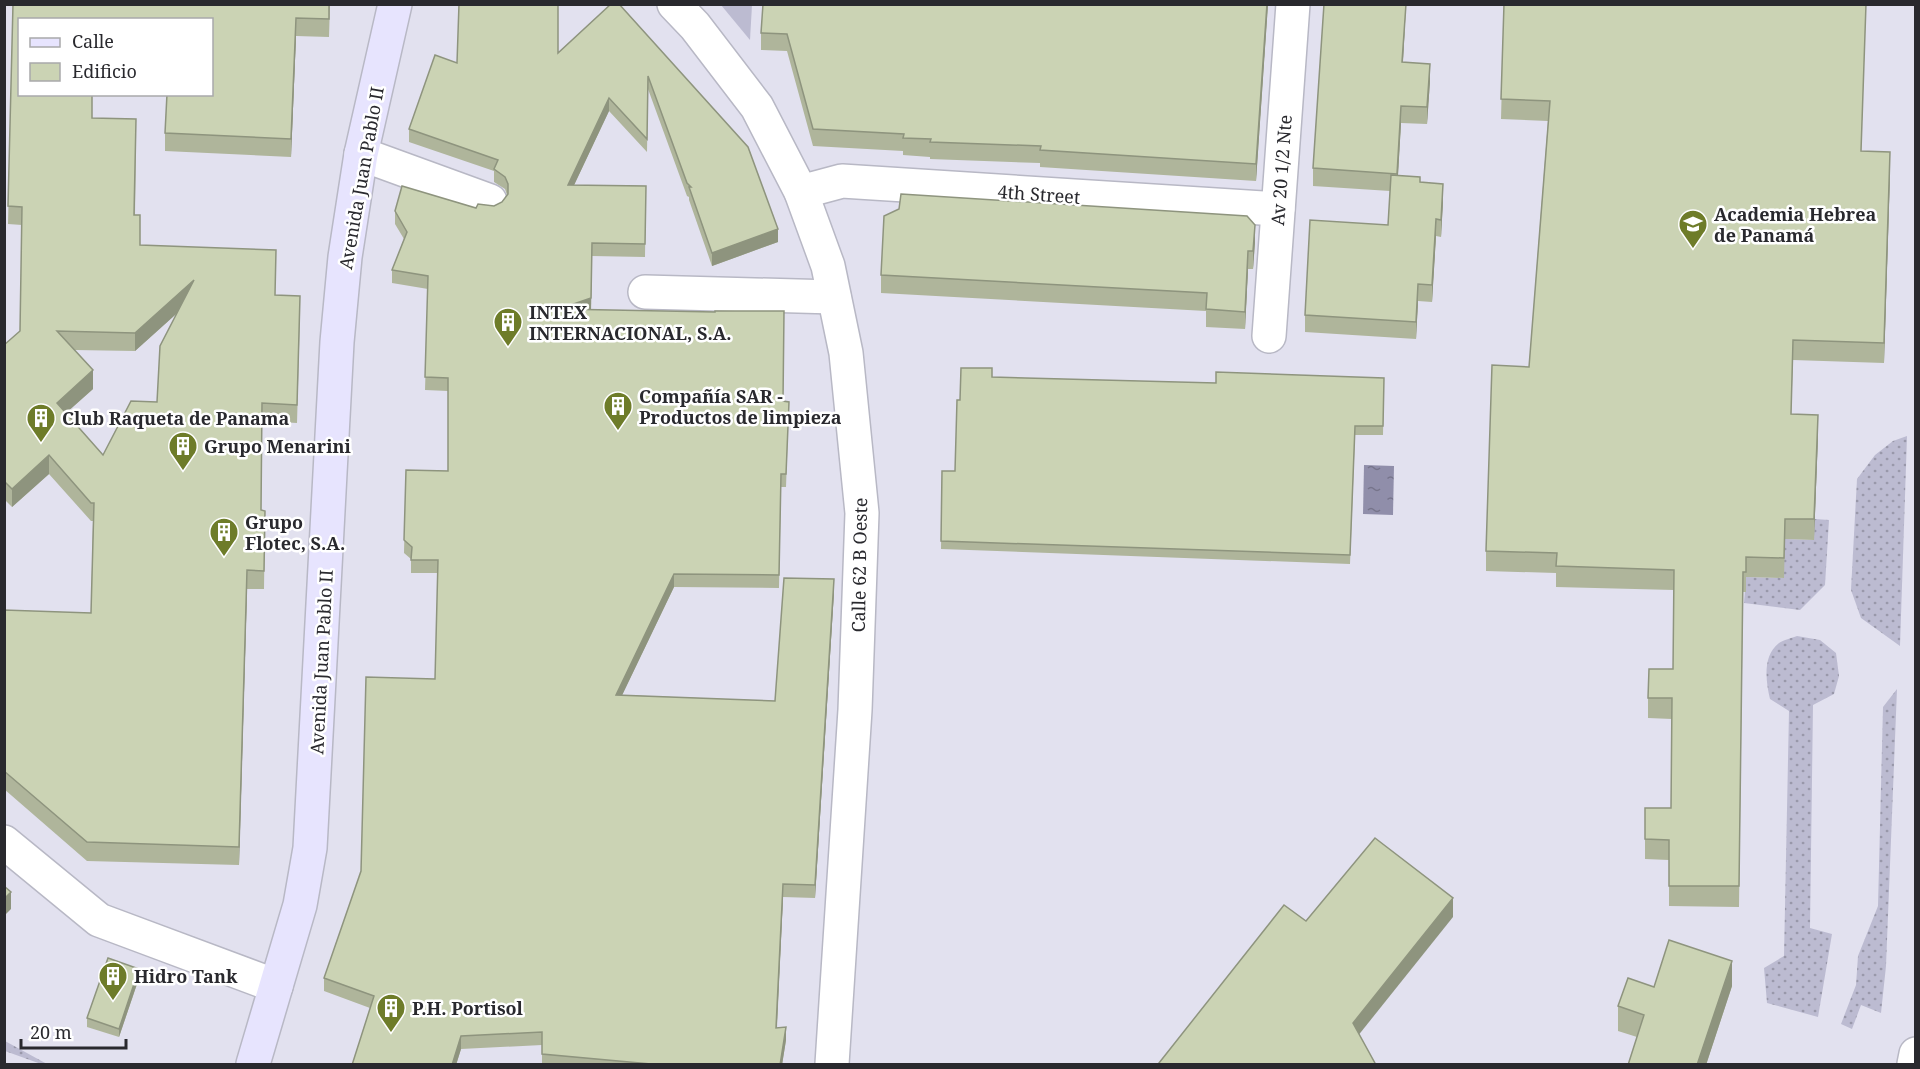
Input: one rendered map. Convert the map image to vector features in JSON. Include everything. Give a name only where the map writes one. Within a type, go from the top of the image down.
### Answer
[{"type":"main road","name":"Avenida Juan Pablo II","points":[[253,1065],[300,905],[310,848],[337,342],[345,256],[361,154],[395,4]]},
{"type":"street","name":"Calle 62 B Oeste","points":[[674,4],[695,26],[757,107],[801,192],[828,266],[846,353],[862,513],[855,710],[832,1065]]},
{"type":"street","name":"Av 20 1/2 Nte","points":[[1269,336],[1293,4]]},
{"type":"street","points":[[361,154],[490,201]]},
{"type":"street","name":"4th Street","points":[[801,192],[842,181],[1278,209]]},
{"type":"street","points":[[645,292],[834,297]]},
{"type":"street","points":[[4,842],[99,920],[276,986]]},
{"type":"street","points":[[1914,1065],[1916,1054]]},
{"type":"shaded area","points":[[721,5],[752,5],[750,40]]},
{"type":"shaded area","points":[[1907,436],[1900,646],[1861,618],[1851,590],[1857,479],[1875,455],[1893,441]]},
{"type":"shaded area","points":[[1815,519],[1829,520],[1825,585],[1800,610],[1744,603],[1746,577],[1783,578],[1785,539],[1814,540]]},
{"type":"shaded area","points":[[1797,636],[1820,640],[1836,653],[1839,676],[1834,694],[1813,705],[1810,928],[1832,934],[1818,1017],[1767,1003],[1764,968],[1784,956],[1789,711],[1770,699],[1767,670],[1774,648],[1781,642]]},
{"type":"shaded area","points":[[1897,689],[1886,966],[1881,1013],[1861,1005],[1852,1029],[1841,1024],[1856,985],[1858,956],[1878,906],[1883,707]]},
{"type":"shaded area","points":[[5,1041],[47,1064],[5,1051]]},
{"type":"water","points":[[1364,465],[1394,466],[1393,515],[1363,514]]},
{"type":"building","points":[[13,4],[329,4],[329,19],[296,18],[291,139],[165,133],[167,96],[213,96],[213,18],[18,18],[18,96],[92,96],[92,118],[136,119],[134,215],[140,215],[140,245],[276,250],[275,295],[300,296],[297,405],[262,403],[261,510],[265,511],[264,571],[247,570],[239,847],[87,842],[4,771],[4,610],[91,613],[94,503],[91,503],[49,455],[12,489],[4,481],[4,345],[20,331],[22,207],[8,206]],"holes":[[[194,280],[160,346],[157,402],[131,401],[103,455],[57,403],[93,370],[57,331],[135,333]]]},
{"type":"building","points":[[459,4],[558,4],[558,53],[611,4],[619,4],[748,147],[778,229],[712,253],[689,187],[691,187],[687,183],[648,76],[647,139],[609,98],[568,185],[646,186],[645,244],[592,243],[591,298],[559,309],[784,311],[783,401],[789,402],[786,474],[781,474],[779,575],[674,574],[616,695],[775,701],[784,578],[834,579],[815,885],[783,884],[776,1028],[786,1027],[780,1065],[662,1065],[542,1054],[542,1032],[461,1036],[452,1065],[352,1065],[374,996],[324,978],[361,871],[366,677],[435,679],[438,560],[411,560],[412,547],[404,540],[406,470],[448,471],[448,378],[425,377],[428,276],[392,270],[407,232],[395,211],[402,186],[476,208],[478,204],[494,206],[502,202],[508,194],[505,177],[494,169],[498,160],[409,129],[435,55],[457,63]]},
{"type":"building","points":[[763,4],[1267,4],[1256,164],[1040,150],[1041,146],[930,142],[931,139],[903,138],[904,134],[813,129],[787,34],[761,33]]},
{"type":"building","points":[[1324,4],[1406,4],[1402,62],[1430,64],[1427,107],[1401,106],[1397,174],[1313,168]]},
{"type":"building","points":[[1504,4],[1866,4],[1861,151],[1890,152],[1884,343],[1793,340],[1791,414],[1818,415],[1814,519],[1785,519],[1784,558],[1746,557],[1746,572],[1743,572],[1739,886],[1669,886],[1669,840],[1645,839],[1645,808],[1671,808],[1672,698],[1648,698],[1649,669],[1673,669],[1674,570],[1556,566],[1557,553],[1486,551],[1492,365],[1529,367],[1550,101],[1501,99]]},
{"type":"building","points":[[1391,175],[1420,177],[1420,182],[1443,184],[1441,220],[1436,219],[1432,285],[1418,284],[1416,322],[1305,315],[1310,220],[1388,225]]},
{"type":"building","points":[[901,194],[1247,216],[1255,225],[1253,251],[1248,251],[1245,312],[1206,309],[1207,293],[881,275],[884,216],[899,209]]},
{"type":"building","points":[[961,368],[992,368],[992,377],[1216,383],[1216,372],[1384,378],[1383,426],[1355,426],[1350,555],[941,541],[942,471],[955,471],[957,400],[960,400]]},
{"type":"building","points":[[1375,838],[1453,898],[1353,1023],[1376,1065],[1161,1065],[1159,1063],[1284,905],[1306,921]]},
{"type":"building","points":[[4,886],[11,892],[4,899]]},
{"type":"building","points":[[1669,940],[1732,961],[1697,1065],[1628,1065],[1644,1015],[1618,1006],[1628,978],[1654,987]]},
{"type":"building","name":"Hidro Tank","points":[[108,958],[139,969],[119,1029],[87,1018]]},
{"type":"place","name":"Academia Hebrea de Panamá","points":[[1693,250]]},
{"type":"place","name":"INTEX INTERNACIONAL, S.A.","points":[[508,348]]},
{"type":"place","name":"Compañía SAR - Productos de limpieza","points":[[618,432]]},
{"type":"place","name":"Club Raqueta de Panama","points":[[41,444]]},
{"type":"place","name":"Grupo Menarini","points":[[183,472]]},
{"type":"place","name":"Grupo Flotec, S.A.","points":[[224,558]]},
{"type":"place","name":"Hidro Tank","points":[[113,1002]]},
{"type":"place","name":"P.H. Portisol","points":[[391,1034]]}]
